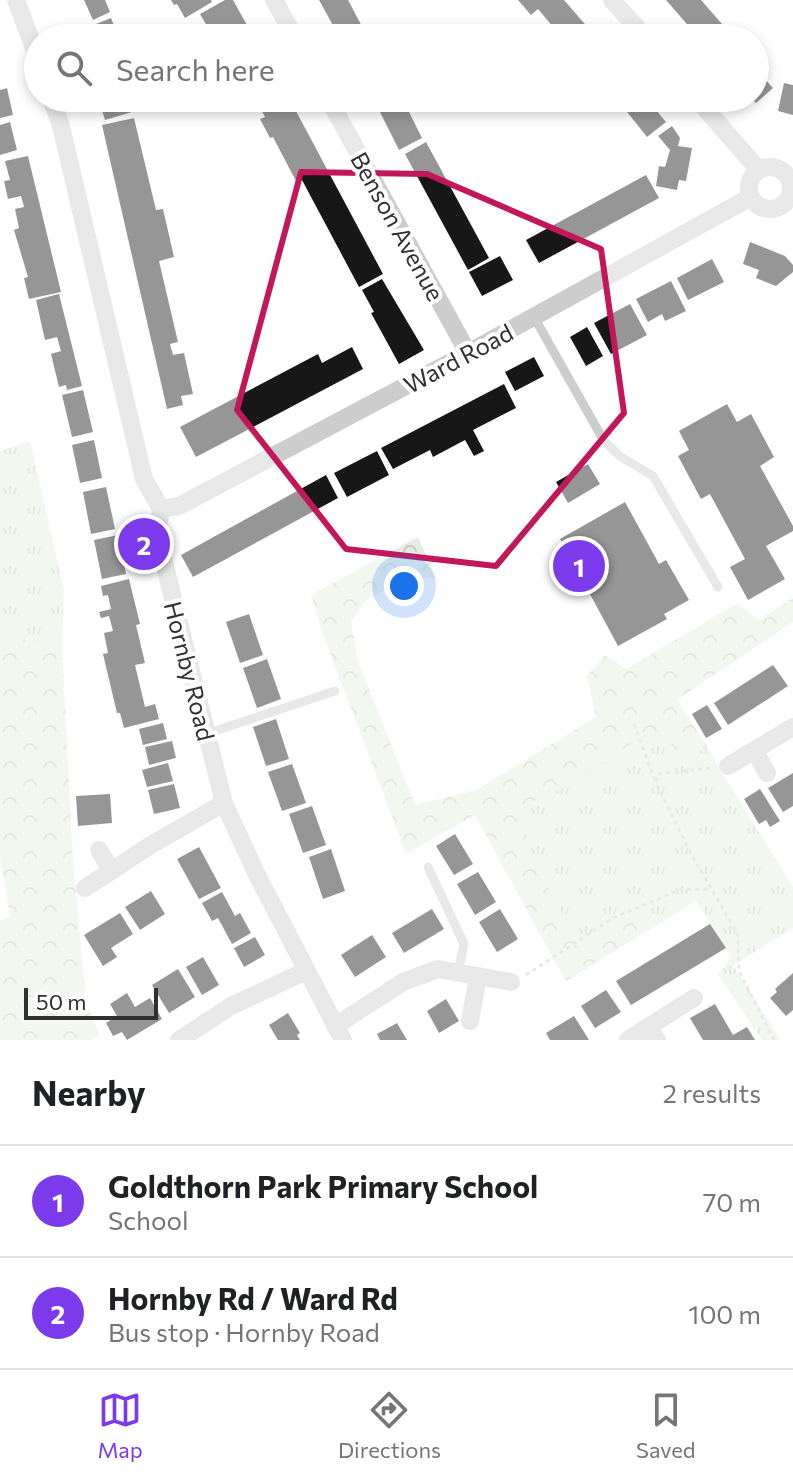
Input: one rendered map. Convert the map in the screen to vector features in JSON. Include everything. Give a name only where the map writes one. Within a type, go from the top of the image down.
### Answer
[{"type":"street","points":[[16,0],[25,24]]},
{"type":"street","points":[[274,0],[287,24]]},
{"type":"street","points":[[612,0],[633,24]]},
{"type":"street","name":"Hornby Road","points":[[56,112],[144,479],[161,509],[157,534],[224,803],[257,875],[339,1033]]},
{"type":"street","name":"Benson Avenue","points":[[336,112],[468,353]]},
{"type":"street","points":[[708,112],[759,170]]},
{"type":"street","points":[[772,168],[790,177],[788,209],[767,209],[755,203],[749,185],[759,170],[772,168]]},
{"type":"street","name":"Ward Road","points":[[161,509],[179,506],[468,353],[751,197]]},
{"type":"street","points":[[728,766],[793,727]]},
{"type":"street","points":[[755,751],[767,773]]},
{"type":"street","points":[[85,888],[224,803]]},
{"type":"street","points":[[99,850],[111,870]]},
{"type":"street","points":[[339,1033],[403,982],[438,969],[511,982]]},
{"type":"street","points":[[182,1039],[231,1006],[306,971]]},
{"type":"street","points":[[470,1021],[478,976]]},
{"type":"street","points":[[628,1040],[652,1034],[694,998]]},
{"type":"lane","points":[[534,317],[604,441],[621,457],[653,476],[718,587]]},
{"type":"lane","points":[[206,734],[335,691]]},
{"type":"lane","points":[[428,867],[464,944],[458,972]]},
{"type":"path","points":[[634,724],[656,783],[738,935],[739,971],[774,1040]]},
{"type":"path","points":[[656,783],[658,774],[728,766]]},
{"type":"path","points":[[511,982],[613,918],[679,890],[711,889]]},
{"type":"highlighted area","points":[[301,172],[427,174],[601,249],[624,413],[496,566],[346,549],[237,410]]},
{"type":"green space","points":[[30,441],[64,590],[62,645],[0,638],[0,451]]},
{"type":"green space","points":[[418,537],[437,578],[406,579],[365,601],[351,622],[358,661],[415,805],[476,790],[596,717],[587,676],[605,655],[626,669],[738,603],[758,620],[793,598],[793,622],[677,700],[708,747],[688,757],[677,754],[665,733],[655,733],[637,740],[595,771],[521,808],[530,855],[579,944],[626,921],[664,920],[566,981],[475,815],[406,854],[324,637],[311,595]]},
{"type":"green space","points":[[0,638],[62,645],[73,860],[86,1003],[100,1035],[91,1040],[0,1040],[0,921],[10,916],[0,857]]},
{"type":"green space","points":[[677,700],[793,887],[793,928],[733,965],[781,1040],[762,1040],[718,974],[731,957],[696,901],[566,981],[475,815]]},
{"type":"building","points":[[84,0],[105,0],[110,12],[93,20]]},
{"type":"building","points":[[171,0],[211,0],[212,2],[185,18]]},
{"type":"building","points":[[225,0],[233,0],[246,24],[206,24],[200,14]]},
{"type":"building","points":[[319,0],[348,0],[361,24],[332,24]]},
{"type":"building","points":[[518,0],[564,0],[585,24],[551,24],[538,9],[531,15]]},
{"type":"building","points":[[666,0],[701,0],[722,24],[687,24]]},
{"type":"building","points":[[111,18],[113,24],[96,24]]},
{"type":"building","points":[[784,83],[793,85],[793,115],[778,111]]},
{"type":"building","points":[[7,88],[13,115],[0,118],[0,90]]},
{"type":"building","points":[[103,112],[132,112],[105,120]]},
{"type":"building","points":[[262,112],[296,112],[383,274],[359,287],[302,180],[297,183],[273,137],[270,138],[260,119],[265,117]]},
{"type":"building","points":[[380,112],[409,112],[422,138],[399,150]]},
{"type":"building","points":[[627,112],[658,112],[666,122],[647,137]]},
{"type":"building","points":[[134,118],[156,210],[163,209],[174,257],[159,261],[178,342],[170,344],[173,355],[184,353],[193,394],[181,396],[183,405],[167,409],[102,125]]},
{"type":"building","points":[[10,122],[17,150],[0,155],[0,125]]},
{"type":"building","points":[[672,126],[680,138],[678,146],[692,148],[686,181],[679,180],[677,190],[656,186],[659,166],[665,167],[670,150],[658,136]]},
{"type":"building","points":[[426,142],[489,258],[468,270],[405,154]]},
{"type":"building","points":[[28,156],[61,292],[29,299],[24,278],[28,277],[14,230],[19,228],[15,209],[24,207],[21,196],[8,199],[4,181],[10,180],[5,161]]},
{"type":"building","points":[[646,175],[659,198],[539,263],[526,240]]},
{"type":"building","points":[[750,242],[785,256],[793,265],[793,272],[776,286],[756,278],[759,270],[743,264]]},
{"type":"building","points":[[500,256],[513,280],[482,296],[469,272]]},
{"type":"building","points":[[712,259],[724,282],[688,300],[677,278]]},
{"type":"building","points":[[382,279],[424,350],[399,364],[362,290]]},
{"type":"building","points":[[671,281],[686,311],[665,321],[662,314],[648,322],[636,299]]},
{"type":"building","points":[[59,294],[82,386],[67,390],[66,385],[59,387],[51,354],[61,351],[57,337],[45,340],[36,300]]},
{"type":"building","points":[[630,304],[647,335],[611,354],[594,323]]},
{"type":"building","points":[[587,327],[603,356],[586,366],[570,337]]},
{"type":"building","points":[[352,347],[363,369],[196,457],[180,427],[318,354],[322,363]]},
{"type":"building","points":[[534,357],[544,376],[515,391],[505,372]]},
{"type":"building","points":[[504,384],[516,408],[473,430],[484,451],[474,456],[465,440],[433,457],[430,450],[393,469],[381,448]]},
{"type":"building","points":[[83,390],[93,432],[72,437],[62,395]]},
{"type":"building","points":[[727,404],[737,422],[751,414],[774,457],[760,466],[793,526],[793,531],[766,546],[785,579],[748,600],[730,567],[745,559],[710,494],[701,499],[678,456],[689,450],[679,431]]},
{"type":"building","points":[[94,440],[102,478],[80,483],[72,445]]},
{"type":"building","points":[[377,451],[389,475],[347,497],[334,473]]},
{"type":"building","points":[[588,464],[600,484],[568,503],[556,482]]},
{"type":"building","points":[[326,475],[338,498],[193,577],[181,555]]},
{"type":"building","points":[[106,487],[115,529],[91,534],[83,492]]},
{"type":"building","points":[[625,502],[659,564],[666,560],[689,600],[664,614],[667,619],[618,646],[584,583],[592,578],[580,556],[572,561],[560,539]]},
{"type":"building","points":[[118,535],[126,574],[102,579],[94,540]]},
{"type":"building","points":[[129,579],[145,663],[135,665],[145,707],[155,704],[159,719],[124,728],[120,713],[117,713],[103,654],[108,653],[104,633],[113,631],[109,616],[101,618],[99,612],[111,609],[108,595],[103,596],[101,586]]},
{"type":"building","points":[[249,614],[263,655],[240,663],[226,622]]},
{"type":"building","points":[[267,659],[281,699],[257,708],[243,668]]},
{"type":"building","points":[[773,665],[788,686],[728,725],[714,703]]},
{"type":"building","points":[[707,705],[722,729],[706,738],[692,714]]},
{"type":"building","points":[[276,719],[289,759],[266,766],[253,727]]},
{"type":"building","points":[[163,723],[167,739],[143,745],[139,729]]},
{"type":"building","points":[[172,741],[176,758],[149,765],[145,747]]},
{"type":"building","points":[[168,763],[173,781],[147,787],[142,770]]},
{"type":"building","points":[[292,764],[306,803],[282,811],[268,772]]},
{"type":"building","points":[[793,773],[793,806],[783,812],[768,788]]},
{"type":"building","points":[[174,784],[180,808],[154,814],[148,790]]},
{"type":"building","points":[[760,789],[780,821],[770,827],[766,820],[759,824],[744,799]]},
{"type":"building","points":[[110,794],[112,823],[78,826],[76,796]]},
{"type":"building","points":[[312,806],[326,845],[303,853],[289,814]]},
{"type":"building","points":[[455,834],[473,864],[454,875],[436,846]]},
{"type":"building","points":[[199,847],[221,888],[199,899],[177,859]]},
{"type":"building","points":[[331,849],[345,891],[323,899],[309,857]]},
{"type":"building","points":[[478,872],[496,902],[475,915],[457,884]]},
{"type":"building","points":[[151,891],[165,914],[140,930],[125,907]]},
{"type":"building","points":[[222,892],[235,916],[240,913],[251,933],[232,944],[218,918],[212,921],[202,903]]},
{"type":"building","points":[[432,909],[444,929],[404,953],[392,933]]},
{"type":"building","points":[[500,909],[518,939],[497,952],[479,922]]},
{"type":"building","points":[[120,913],[133,934],[111,948],[117,957],[103,966],[84,935]]},
{"type":"building","points":[[710,924],[726,948],[631,1005],[616,981]]},
{"type":"building","points":[[372,935],[386,957],[355,977],[341,955]]},
{"type":"building","points":[[255,937],[265,955],[244,967],[234,948]]},
{"type":"building","points":[[203,957],[219,985],[202,995],[186,967]]},
{"type":"building","points":[[178,969],[195,997],[169,1013],[152,985]]},
{"type":"building","points":[[793,973],[793,1010],[786,1016],[770,998],[777,992],[775,989]]},
{"type":"building","points":[[606,990],[621,1012],[595,1028],[581,1006]]},
{"type":"building","points":[[127,993],[135,1007],[150,998],[162,1019],[127,1040],[122,1032],[113,1036],[106,1023],[117,1016],[110,1004]]},
{"type":"building","points":[[446,999],[459,1021],[439,1033],[427,1011]]},
{"type":"building","points":[[715,1004],[733,1035],[747,1027],[755,1040],[703,1040],[690,1018]]},
{"type":"building","points":[[288,1013],[300,1033],[297,1035],[300,1040],[278,1040],[269,1025]]},
{"type":"building","points":[[574,1016],[589,1040],[550,1040],[546,1033]]},
{"type":"building","points":[[397,1023],[407,1040],[380,1040],[377,1034]]},
{"type":"place","name":"Hornby Rd / Ward Rd","points":[[144,544]]},
{"type":"place","name":"Goldthorn Park Primary School","points":[[579,566]]}]
